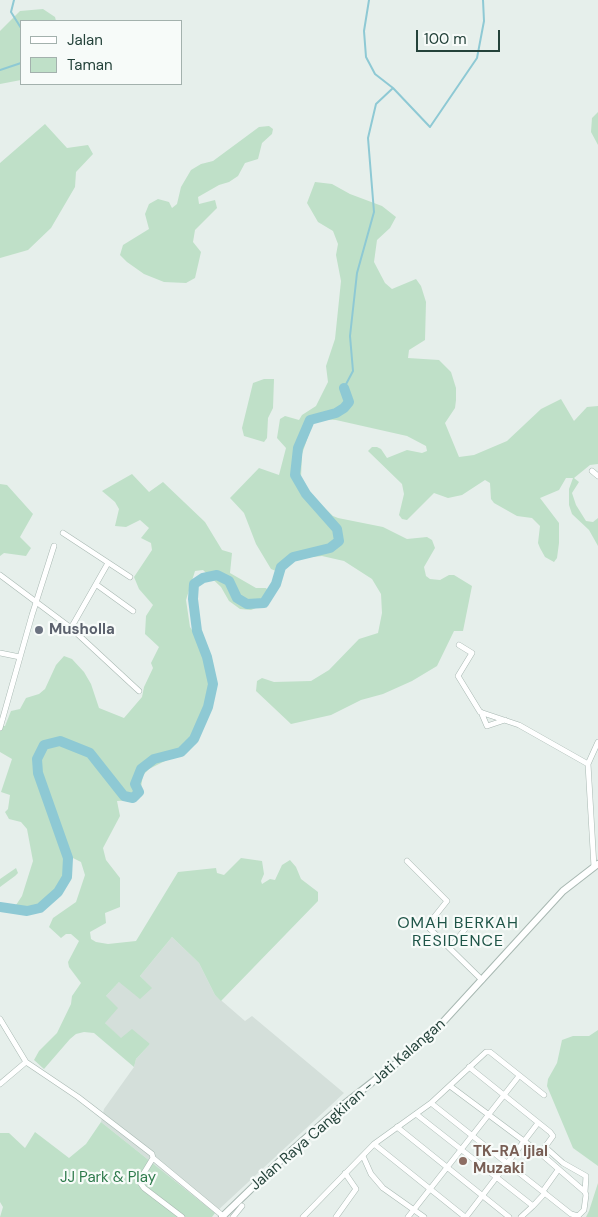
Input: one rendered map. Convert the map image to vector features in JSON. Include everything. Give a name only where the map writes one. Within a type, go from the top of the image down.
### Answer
[{"type":"street","points":[[592,472],[598,476]]},
{"type":"street","points":[[64,533],[130,578]]},
{"type":"street","points":[[0,728],[54,546]]},
{"type":"street","points":[[71,628],[108,563]]},
{"type":"street","points":[[0,575],[71,628],[139,691]]},
{"type":"street","points":[[97,585],[133,611]]},
{"type":"street","points":[[460,645],[472,650],[472,653],[458,676],[481,712],[487,726],[506,720]]},
{"type":"street","points":[[0,653],[20,657]]},
{"type":"street","points":[[481,712],[519,725],[588,764]]},
{"type":"street","points":[[596,865],[588,764],[598,742]]},
{"type":"street","points":[[407,861],[447,901],[427,926],[451,947],[482,980]]},
{"type":"street","name":"Jalan Raya Cangkiran - Jati Kalangan","points":[[223,1216],[282,1159],[344,1105],[412,1051],[482,980],[563,891],[596,865]]},
{"type":"street","points":[[451,947],[469,924]]},
{"type":"street","points":[[0,1019],[26,1062],[98,1112],[152,1154],[153,1158],[223,1216]]},
{"type":"street","points":[[303,1217],[374,1144],[431,1103],[488,1052],[544,1095]]},
{"type":"street","points":[[0,1084],[26,1062]]},
{"type":"street","points":[[469,1067],[553,1136],[540,1154]]},
{"type":"street","points":[[408,1217],[519,1076]]},
{"type":"street","points":[[450,1086],[540,1154],[585,1192]]},
{"type":"street","points":[[431,1103],[470,1136],[577,1217],[584,1210],[587,1180],[584,1174],[563,1163],[545,1147]]},
{"type":"street","points":[[416,1114],[533,1206]]},
{"type":"street","points":[[374,1144],[465,1217],[538,1123]]},
{"type":"street","points":[[397,1127],[509,1217]]},
{"type":"street","points":[[363,1156],[371,1174],[383,1188],[414,1208],[424,1217]]},
{"type":"street","points":[[153,1158],[139,1181],[144,1188],[182,1217]]},
{"type":"street","points":[[521,1217],[533,1206],[558,1170]]},
{"type":"street","points":[[336,1217],[356,1189],[346,1173]]},
{"type":"street","points":[[233,1217],[242,1206]]},
{"type":"shaded area","points":[[172,937],[199,963],[215,995],[245,1021],[252,1016],[344,1093],[215,1213],[101,1122],[104,1109],[134,1067],[136,1059],[150,1044],[121,1039],[105,1023],[106,996],[119,982],[151,988],[140,976]]},
{"type":"green space","points":[[43,9],[55,17],[56,20],[20,20],[20,80],[0,84],[0,31],[20,11]]},
{"type":"green space","points":[[598,112],[598,145],[591,132],[592,118]]},
{"type":"green space","points":[[45,124],[67,148],[88,145],[93,154],[76,172],[75,187],[51,228],[28,250],[0,258],[0,163]]},
{"type":"green space","points":[[269,126],[273,129],[272,134],[262,143],[258,159],[245,163],[238,176],[229,182],[219,185],[198,197],[199,204],[215,200],[217,208],[195,230],[193,242],[201,252],[195,278],[186,283],[164,282],[144,274],[120,255],[123,245],[149,229],[145,214],[149,204],[158,199],[169,202],[172,208],[177,204],[181,187],[191,170],[201,164],[213,161],[259,127]]},
{"type":"green space","points":[[315,182],[332,184],[350,194],[382,206],[396,217],[390,228],[377,240],[374,262],[385,283],[392,289],[416,279],[421,286],[426,302],[425,340],[409,350],[408,358],[439,360],[451,372],[456,388],[456,400],[455,408],[445,423],[459,457],[474,455],[507,441],[541,409],[561,399],[574,421],[587,407],[598,406],[598,464],[590,465],[574,478],[579,482],[572,493],[576,505],[586,521],[593,522],[598,518],[598,546],[589,530],[572,514],[569,505],[569,489],[573,478],[566,478],[559,490],[540,498],[559,523],[559,543],[557,558],[554,562],[545,557],[538,543],[540,526],[532,518],[517,516],[494,503],[491,499],[490,483],[485,480],[462,495],[448,498],[434,493],[407,520],[402,519],[399,515],[404,494],[402,484],[368,451],[372,447],[377,447],[381,449],[387,458],[407,450],[422,453],[427,451],[426,446],[407,436],[336,420],[320,419],[316,421],[312,425],[302,454],[301,478],[308,492],[333,516],[338,518],[383,527],[407,539],[427,537],[432,540],[435,548],[424,567],[426,576],[430,579],[440,580],[449,575],[454,575],[472,586],[463,631],[454,631],[437,666],[412,681],[383,694],[361,700],[331,715],[291,724],[256,691],[257,681],[262,678],[274,682],[311,681],[329,670],[359,639],[378,633],[382,613],[381,594],[372,579],[344,561],[322,556],[294,559],[281,573],[271,569],[256,544],[244,513],[230,498],[259,468],[279,475],[286,448],[277,438],[280,419],[285,416],[299,420],[302,415],[316,406],[328,382],[326,366],[335,339],[341,281],[336,255],[338,244],[333,231],[318,222],[307,203]]},
{"type":"green space","points":[[264,379],[274,379],[273,408],[268,418],[267,438],[264,442],[244,436],[242,428],[253,383]]},
{"type":"green space","points":[[132,474],[149,492],[163,482],[205,522],[222,550],[232,553],[230,573],[256,588],[266,588],[271,594],[261,606],[251,610],[240,609],[229,601],[221,587],[203,570],[195,571],[186,600],[190,627],[198,639],[206,645],[213,672],[214,690],[194,740],[183,752],[149,769],[143,775],[140,793],[136,800],[117,801],[120,816],[103,848],[106,860],[120,878],[120,907],[105,913],[106,923],[90,932],[91,939],[108,944],[136,941],[178,872],[216,868],[217,873],[224,875],[241,858],[262,861],[264,874],[261,881],[262,884],[270,879],[275,880],[282,865],[290,860],[296,867],[301,879],[318,892],[318,901],[221,1001],[215,995],[199,963],[172,937],[140,976],[152,988],[140,999],[119,982],[106,996],[118,1008],[105,1023],[121,1038],[132,1029],[150,1044],[136,1059],[134,1067],[94,1033],[84,1032],[76,1034],[70,1039],[44,1069],[34,1060],[39,1051],[57,1033],[71,1004],[72,996],[81,983],[69,967],[68,962],[79,941],[71,934],[66,934],[61,938],[49,927],[53,918],[76,902],[85,875],[81,862],[71,857],[65,861],[62,883],[51,898],[41,906],[17,910],[16,905],[22,896],[33,861],[27,829],[21,822],[9,819],[5,812],[8,809],[10,795],[1,792],[12,759],[0,752],[0,726],[5,726],[11,711],[20,709],[26,698],[39,694],[45,689],[56,665],[64,656],[72,659],[84,672],[91,684],[99,708],[124,718],[142,697],[144,687],[153,668],[151,663],[159,647],[145,634],[146,616],[153,605],[139,589],[134,577],[152,550],[151,543],[141,538],[149,528],[140,520],[126,527],[115,526],[119,509],[115,502],[102,491]]},
{"type":"green space","points":[[0,484],[7,485],[33,514],[20,537],[31,548],[26,556],[4,553],[0,556]]},
{"type":"green space","points":[[16,868],[18,873],[0,887],[0,879]]},
{"type":"green space","points":[[598,1030],[598,1166],[573,1148],[547,1086],[548,1079],[557,1063],[562,1040],[573,1036],[589,1036]]},
{"type":"green space","name":"JJ Park & Play","points":[[101,1122],[215,1213],[212,1217],[0,1217],[3,1207],[0,1202],[0,1133],[9,1133],[25,1148],[35,1132],[69,1158],[86,1144]]},
{"type":"green space","points":[[598,1183],[598,1217],[586,1217],[589,1211]]},
{"type":"waterway","points":[[14,0],[11,12],[20,26]]},
{"type":"waterway","points":[[369,0],[364,31],[366,57],[375,74],[393,88]]},
{"type":"waterway","points":[[344,388],[353,371],[350,336],[357,273],[374,212],[368,138],[376,104],[393,88],[430,127],[477,58],[484,21],[483,0]]},
{"type":"waterway","points":[[0,70],[20,63]]},
{"type":"waterway","points":[[0,907],[27,911],[40,908],[58,892],[67,877],[68,858],[38,773],[37,759],[44,745],[60,741],[90,753],[124,796],[133,798],[139,792],[135,784],[141,769],[154,759],[181,752],[194,739],[208,707],[213,684],[207,657],[197,631],[193,599],[194,584],[203,578],[217,575],[229,581],[237,598],[247,604],[264,603],[276,584],[281,567],[293,557],[330,548],[339,541],[337,529],[306,494],[295,475],[298,448],[310,420],[336,413],[344,408],[349,402],[344,388]]},
{"type":"place","name":"Musholla","points":[[39,630]]},
{"type":"place","name":"TK-RA Ijlal Muzaki","points":[[463,1161]]},
{"type":"district","name":"OMAH BERKAH RESIDENCE","points":[[458,933]]}]
